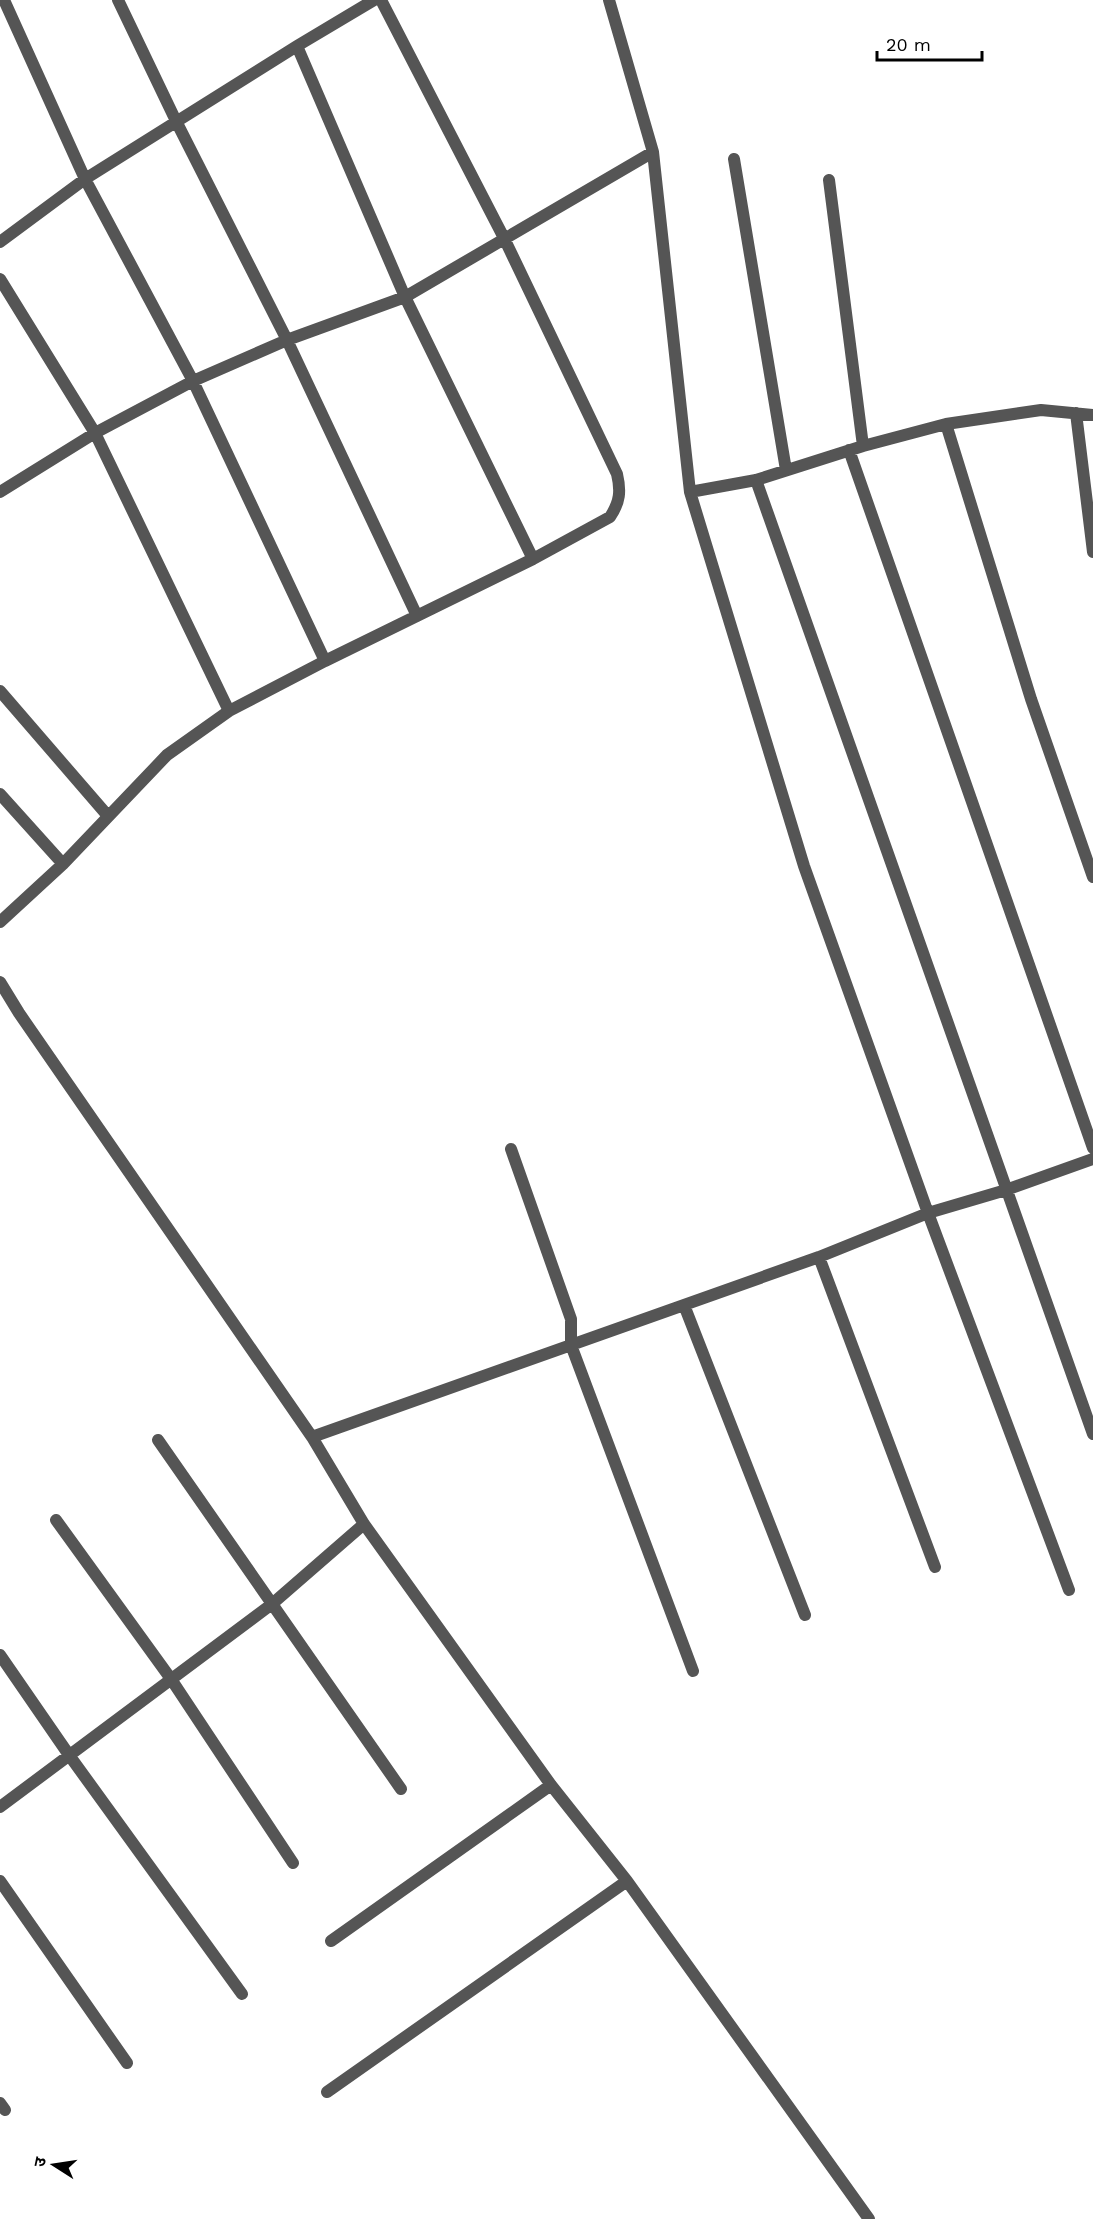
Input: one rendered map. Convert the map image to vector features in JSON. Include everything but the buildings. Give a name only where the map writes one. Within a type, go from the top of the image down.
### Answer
[{"type":"street","points":[[4,0],[85,179],[193,381],[325,661]]},
{"type":"street","points":[[118,0],[176,121],[287,340],[417,616]]},
{"type":"street","points":[[0,242],[85,179],[297,46],[354,5],[374,0]]},
{"type":"street","points":[[0,922],[63,864],[167,755],[229,711],[533,559],[610,516],[618,505],[621,488],[617,474],[504,238],[381,0]]},
{"type":"street","points":[[609,0],[653,152],[690,492],[804,866],[928,1213],[1069,1590]]},
{"type":"street","points":[[297,46],[405,297],[533,559]]},
{"type":"street","points":[[0,492],[95,433],[193,381],[287,340],[405,297],[653,152]]},
{"type":"street","points":[[734,159],[786,470]]},
{"type":"street","points":[[829,180],[863,446]]},
{"type":"street","points":[[0,279],[95,433],[229,711]]},
{"type":"street","points":[[690,492],[756,480],[849,450],[946,424],[1041,410],[1093,415]]},
{"type":"street","points":[[1076,413],[1093,552]]},
{"type":"street","points":[[946,424],[1031,699],[1093,877]]},
{"type":"street","points":[[849,450],[1093,1148]]},
{"type":"street","points":[[756,480],[1093,1434]]},
{"type":"street","points":[[0,691],[108,816]]},
{"type":"street","points":[[0,794],[63,864]]},
{"type":"street","points":[[0,982],[19,1013],[312,1437],[364,1524],[551,1785],[627,1881],[869,2219]]},
{"type":"street","points":[[511,1149],[571,1319],[571,1345],[693,1671]]},
{"type":"street","points":[[312,1437],[819,1257],[928,1213],[1006,1190],[1093,1159]]},
{"type":"street","points":[[819,1257],[935,1567]]},
{"type":"street","points":[[684,1305],[805,1615]]},
{"type":"street","points":[[158,1440],[401,1789]]},
{"type":"street","points":[[56,1520],[171,1679],[293,1863]]},
{"type":"street","points":[[0,1807],[272,1604],[364,1524]]},
{"type":"street","points":[[0,1655],[69,1755],[242,1994]]},
{"type":"street","points":[[331,1941],[551,1785]]},
{"type":"street","points":[[0,1881],[127,2063]]},
{"type":"street","points":[[327,2092],[627,1881]]}]
